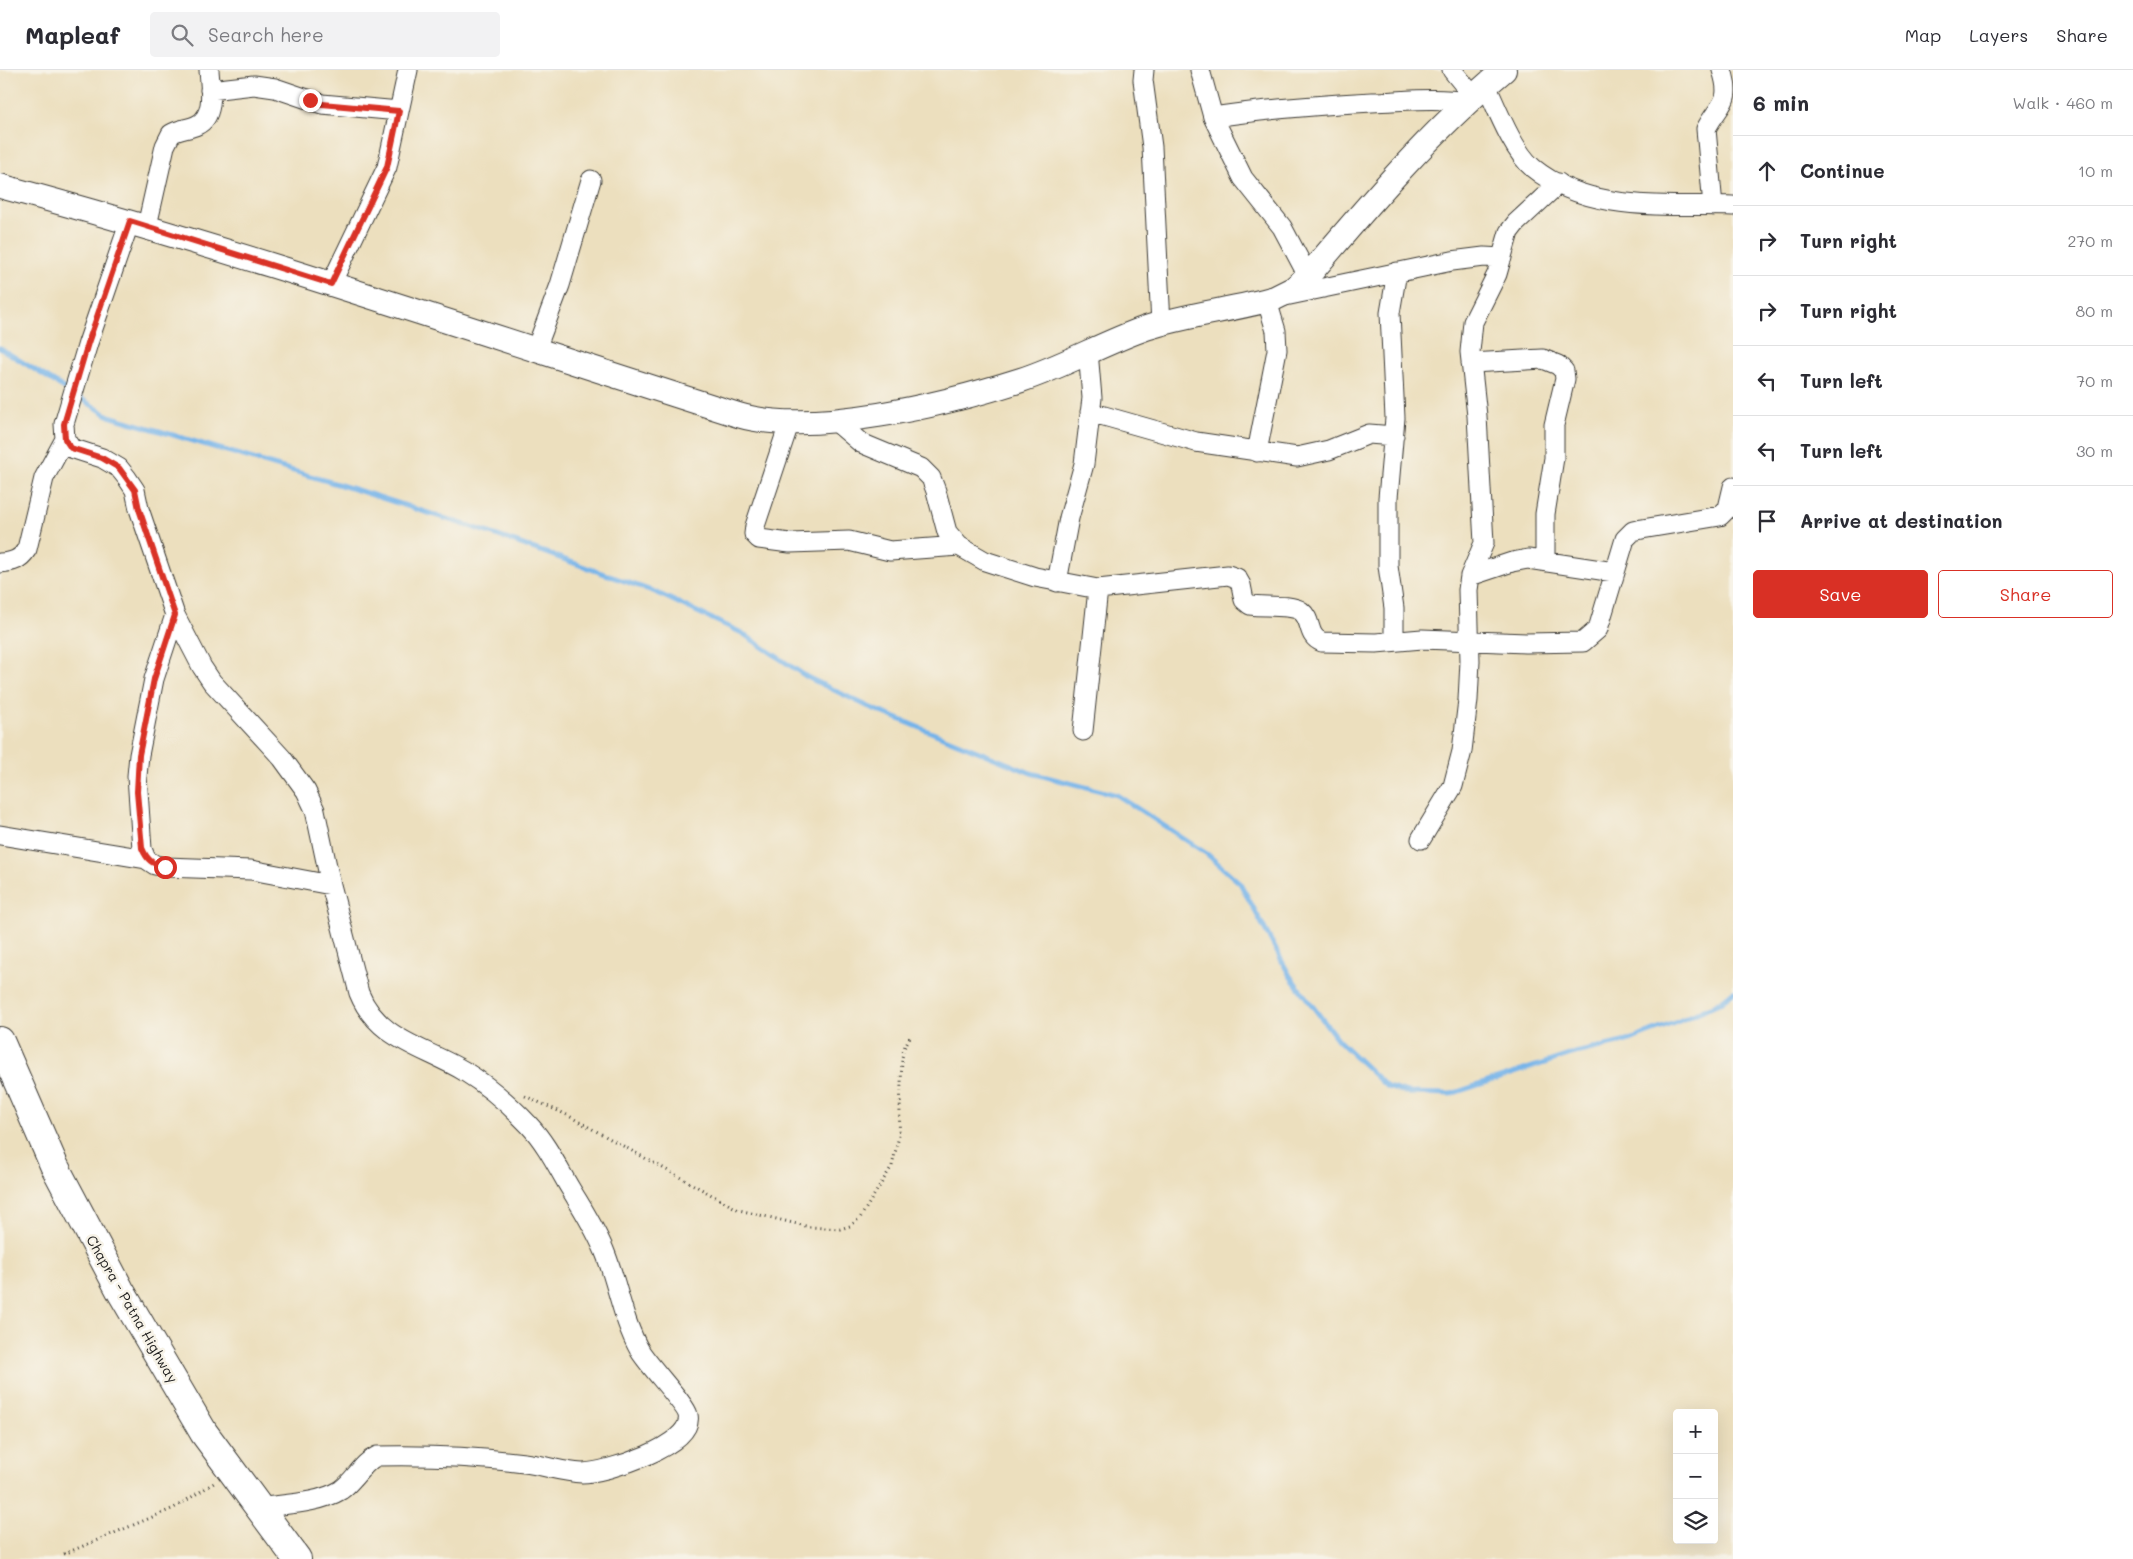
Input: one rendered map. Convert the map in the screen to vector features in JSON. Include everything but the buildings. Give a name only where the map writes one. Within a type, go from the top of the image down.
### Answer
[{"type":"highway","name":"Chapra - Patna Highway","points":[[0,1041],[54,1165],[85,1227],[169,1376],[204,1433],[297,1559]]},
{"type":"street","points":[[0,563],[12,562],[21,558],[27,549],[44,478],[65,431],[88,343],[138,224],[170,134],[196,126],[205,120],[210,110],[209,70]]},
{"type":"street","points":[[331,284],[387,167],[408,70]]},
{"type":"street","points":[[1144,70],[1143,80],[1152,155],[1152,196],[1160,324]]},
{"type":"street","points":[[1200,70],[1213,117],[1243,178],[1282,227],[1308,276]]},
{"type":"street","points":[[1452,70],[1483,88],[1521,153],[1533,167],[1559,183],[1597,198],[1621,202],[1654,205],[1733,206]]},
{"type":"street","points":[[1713,206],[1706,129],[1722,107],[1726,96],[1722,70]]},
{"type":"street","points":[[210,90],[254,85],[275,88],[322,104],[399,111]]},
{"type":"street","points":[[1271,300],[1294,289],[1308,276],[1390,182],[1483,88]]},
{"type":"street","points":[[1213,117],[1286,107],[1435,99],[1483,88]]},
{"type":"street","points":[[536,349],[560,285],[591,180]]},
{"type":"street","points":[[1422,839],[1453,786],[1462,751],[1468,700],[1470,642],[1468,590],[1470,576],[1484,543],[1478,416],[1471,363],[1473,322],[1497,274],[1509,232],[1516,223],[1559,183]]},
{"type":"street","points":[[0,186],[138,224],[536,349],[738,415],[767,421],[834,420],[891,412],[1021,380],[1088,351],[1160,324],[1396,272],[1470,258],[1502,258]]},
{"type":"street","points":[[1394,641],[1394,608],[1388,566],[1388,498],[1394,436],[1395,379],[1391,349],[1390,313],[1396,272]]},
{"type":"street","points":[[1257,452],[1277,350],[1271,300]]},
{"type":"street","points":[[1057,582],[1070,518],[1084,464],[1092,383],[1088,351]]},
{"type":"street","points":[[1471,363],[1543,359],[1558,365],[1564,371],[1565,379],[1554,425],[1554,458],[1546,514],[1545,561]]},
{"type":"street","points":[[1090,412],[1196,442],[1297,457],[1330,450],[1370,434],[1394,436]]},
{"type":"street","points":[[834,420],[861,443],[921,468],[931,478],[947,532],[959,546],[985,562],[1057,582],[1098,589],[1228,575],[1237,578],[1241,585],[1244,600],[1250,605],[1300,610],[1306,616],[1310,634],[1315,640],[1322,642],[1376,644],[1422,640],[1583,642],[1598,629],[1614,572],[1626,539],[1633,531],[1720,516],[1728,508],[1733,487]]},
{"type":"street","points":[[790,421],[755,526],[754,534],[759,539],[790,543],[849,541],[890,551],[959,546]]},
{"type":"street","points":[[65,431],[71,448],[102,458],[119,468],[135,490],[139,509],[175,615],[189,645],[212,682],[282,758],[306,791],[316,810],[331,885],[358,987],[366,1009],[377,1022],[396,1037],[472,1076],[515,1111],[542,1141],[594,1230],[605,1253],[628,1325],[640,1350],[652,1370],[685,1408],[688,1416],[687,1425],[680,1435],[656,1451],[622,1465],[594,1472],[567,1471],[500,1461],[378,1456],[368,1460],[350,1482],[331,1494],[258,1508]]},
{"type":"street","points":[[1470,576],[1512,562],[1528,560],[1614,572]]},
{"type":"street","points":[[1083,731],[1098,589]]},
{"type":"street","points":[[146,859],[142,848],[137,792],[139,755],[154,679],[175,615]]},
{"type":"street","points":[[0,835],[146,859],[154,865],[165,867],[251,870],[331,885]]},
{"type":"path","points":[[523,1095],[567,1115],[740,1210],[810,1227],[840,1229],[850,1226],[860,1218],[892,1166],[899,1136],[902,1058],[910,1035]]},
{"type":"path","points":[[64,1554],[174,1508],[210,1486],[230,1470]]},
{"type":"waterway","points":[[0,348],[109,416],[354,489],[487,532],[655,592],[742,633],[807,677],[869,707],[1031,773],[1117,795],[1207,854],[1240,883],[1290,976],[1338,1040],[1387,1087],[1408,1093],[1451,1094],[1575,1053],[1627,1041],[1677,1022],[1719,1003],[1733,992]]},
{"type":"route","points":[[165,867],[154,865],[146,859],[142,848],[137,776],[139,755],[154,679],[175,615],[139,509],[135,490],[119,468],[102,458],[71,448],[65,439],[64,424],[88,343],[130,221],[331,284],[387,167],[399,111],[322,104],[310,100]]}]
